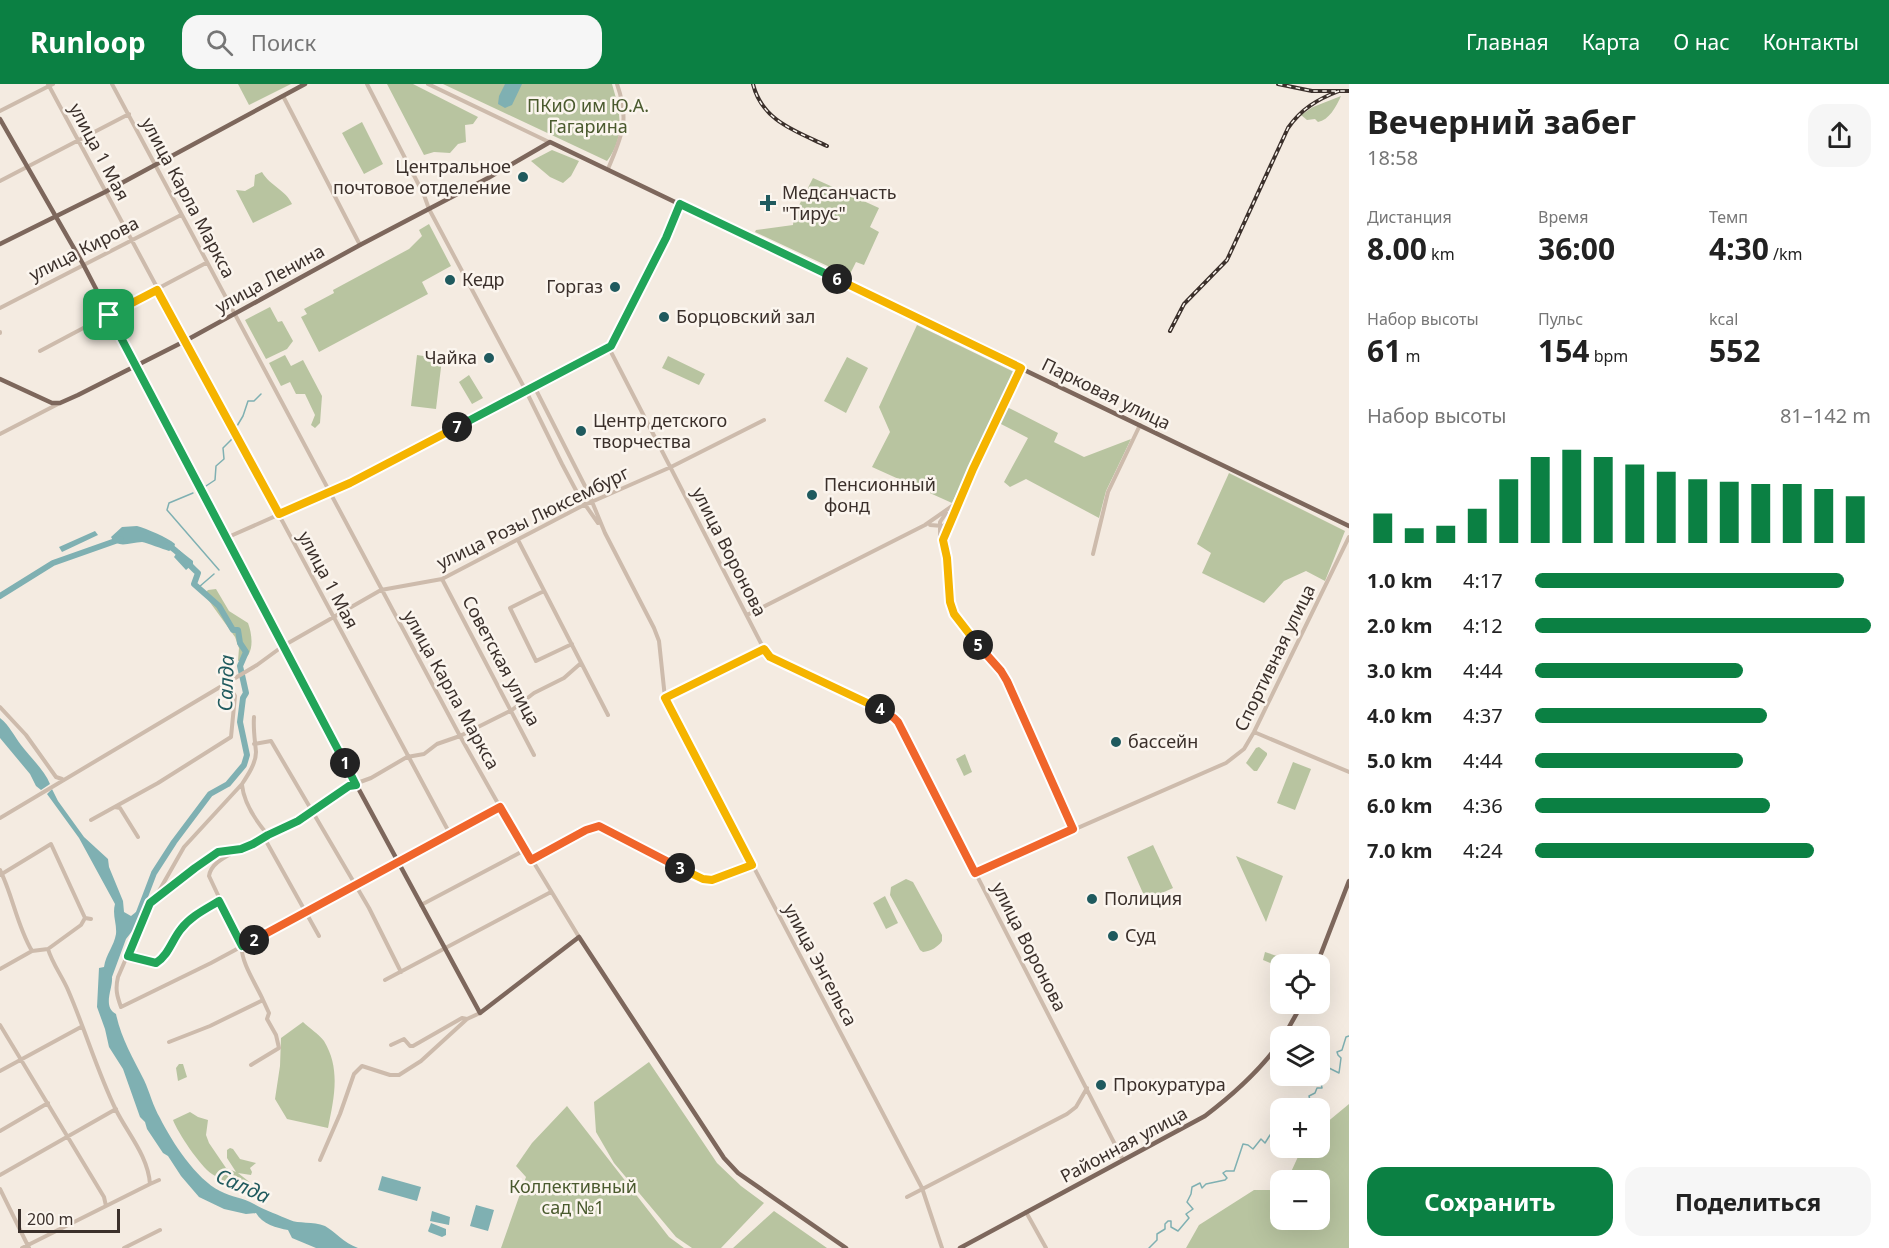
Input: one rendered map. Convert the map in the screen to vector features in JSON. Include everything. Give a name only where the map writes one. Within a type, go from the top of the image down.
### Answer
[{"type":"main road","points":[[0,244],[105,192],[305,84]]},
{"type":"main road","points":[[0,119],[83,264],[356,785],[480,1013],[579,937]]},
{"type":"main road","name":"улица Ленина","points":[[60,403],[185,341],[360,245],[489,178],[550,142]]},
{"type":"main road","name":"Парковая улица","points":[[550,142],[1349,526]]},
{"type":"main road","points":[[0,380],[52,403],[60,403]]},
{"type":"main road","points":[[1321,954],[1349,881]]},
{"type":"main road","name":"улица Карла Маркса","points":[[579,937],[724,1158],[738,1173],[846,1248]]},
{"type":"main road","name":"Районная улица","points":[[960,1248],[1205,1116],[1228,1099],[1270,1057]]},
{"type":"street","name":"улица Карла Маркса","points":[[112,84],[460,736],[525,850],[579,937]]},
{"type":"street","name":"улица Энгельса","points":[[367,84],[544,430],[585,505],[605,533]]},
{"type":"street","name":"Парковая улица","points":[[428,84],[550,142]]},
{"type":"street","points":[[608,169],[622,137],[624,121],[624,106],[618,84]]},
{"type":"street","points":[[0,111],[50,85]]},
{"type":"street","name":"улица 1 Мая","points":[[50,85],[130,240],[450,834]]},
{"type":"street","points":[[283,96],[360,245]]},
{"type":"street","points":[[0,181],[129,114]]},
{"type":"street","points":[[226,538],[331,492],[416,450],[611,346],[663,244],[680,204]]},
{"type":"street","name":"улица Кирова","points":[[0,308],[181,215]]},
{"type":"street","points":[[40,351],[207,263]]},
{"type":"street","name":"улица Воронова","points":[[611,346],[611,352],[770,657],[894,718],[1124,1161]]},
{"type":"street","points":[[942,538],[1021,368]]},
{"type":"street","name":"улица Энгельса","points":[[534,386],[654,628],[659,641],[665,698],[922,1188],[942,1248]]},
{"type":"street","name":"улица Ленина","points":[[0,434],[60,403]]},
{"type":"street","name":"улица Розы Люксембург","points":[[0,818],[257,666],[283,646],[381,591],[442,579],[585,505],[670,467],[764,420]]},
{"type":"street","points":[[1093,554],[1108,492],[1140,425]]},
{"type":"street","points":[[959,499],[941,519],[939,527],[947,558],[950,602],[954,614],[1007,681],[1073,829]]},
{"type":"street","points":[[747,615],[928,525],[950,508]]},
{"type":"street","points":[[941,519],[947,527]]},
{"type":"street","points":[[932,520],[941,519]]},
{"type":"street","points":[[928,525],[947,527]]},
{"type":"street","points":[[928,525],[942,538]]},
{"type":"street","name":"Спортивная улица","points":[[975,873],[1226,763],[1244,749],[1349,537]]},
{"type":"street","points":[[518,540],[608,715]]},
{"type":"street","name":"Советская улица","points":[[442,579],[534,755]]},
{"type":"street","points":[[544,591],[510,608],[536,661],[572,644]]},
{"type":"street","points":[[665,698],[764,649]]},
{"type":"street","points":[[251,1065],[279,1048],[276,1035],[267,1019],[268,1013],[263,999],[241,951],[242,946],[208,876],[209,870],[241,849],[298,821],[349,786],[356,785],[407,757],[424,754],[437,744],[460,736],[512,710],[534,693],[564,678],[581,663]]},
{"type":"street","points":[[91,820],[158,783],[231,737],[235,696],[227,682]]},
{"type":"street","points":[[0,707],[26,735],[56,777],[63,779]]},
{"type":"street","points":[[254,717],[256,754],[250,772],[242,784],[184,847],[146,912],[116,987],[121,1007],[355,887],[500,807]]},
{"type":"street","points":[[1254,732],[1349,772]]},
{"type":"street","points":[[254,744],[271,741],[369,908],[401,972]]},
{"type":"street","points":[[242,784],[246,802],[258,824],[268,835]]},
{"type":"street","points":[[115,807],[120,808],[138,837]]},
{"type":"street","points":[[531,860],[586,830],[599,826],[703,879],[712,880],[752,865]]},
{"type":"street","points":[[268,835],[266,841],[319,936]]},
{"type":"street","points":[[32,951],[25,939],[1,873],[51,844],[85,918]]},
{"type":"street","points":[[154,901],[218,852],[241,849]]},
{"type":"street","points":[[421,905],[525,850]]},
{"type":"street","points":[[385,980],[551,892]]},
{"type":"street","points":[[128,956],[156,963],[163,959],[173,939],[183,926],[219,901]]},
{"type":"street","points":[[85,918],[91,919]]},
{"type":"street","points":[[0,969],[32,951],[48,949],[81,925],[85,918]]},
{"type":"street","points":[[48,949],[68,991],[116,1109],[142,1153],[144,1165],[150,1175],[150,1184]]},
{"type":"street","points":[[169,1042],[210,1026],[263,999]]},
{"type":"street","points":[[320,1160],[354,1074],[362,1066],[390,1075],[399,1075],[421,1061],[466,1019],[480,1013]]},
{"type":"street","points":[[391,1045],[404,1039],[410,1046],[413,1046],[462,1018],[466,1019]]},
{"type":"street","points":[[0,1025],[104,1197],[106,1206]]},
{"type":"street","points":[[0,1071],[81,1027]]},
{"type":"street","points":[[907,1197],[1066,1114],[1076,1107],[1087,1088]]},
{"type":"street","points":[[0,1131],[48,1103]]},
{"type":"street","points":[[0,1175],[116,1109]]},
{"type":"street","points":[[22,1248],[159,1180]]},
{"type":"street","points":[[0,1189],[28,1247]]},
{"type":"street","points":[[1026,1212],[1046,1248]]},
{"type":"street","points":[[124,1248],[160,1230]]},
{"type":"green space","points":[[238,84],[291,84],[249,105]]},
{"type":"green space","points":[[387,84],[413,84],[478,117],[473,124],[465,125],[466,142],[458,144],[450,153],[434,152],[424,155]]},
{"type":"green space","name":"ПКиО им Ю.А. Гагарина","points":[[443,84],[612,84],[620,123],[617,142],[607,161]]},
{"type":"green space","points":[[1341,96],[1332,112],[1322,121],[1307,120],[1301,115],[1313,107]]},
{"type":"green space","points":[[362,122],[383,164],[364,174],[342,133]]},
{"type":"green space","points":[[552,150],[579,161],[571,176],[563,183],[550,177],[531,161]]},
{"type":"green space","points":[[262,172],[292,204],[253,223],[236,190],[245,191],[254,186],[255,175]]},
{"type":"green space","points":[[813,178],[879,208],[870,227],[879,232],[864,265],[856,262],[849,276],[755,232],[793,225],[794,215]]},
{"type":"green space","points":[[429,224],[451,266],[422,282],[428,294],[319,352],[301,317],[307,314],[304,309],[334,293],[333,290],[409,249],[422,236],[419,230]]},
{"type":"green space","points":[[270,307],[278,322],[282,321],[293,341],[287,349],[266,359],[245,320]]},
{"type":"green space","points":[[917,325],[1014,372],[952,503],[872,467],[890,432],[879,407]]},
{"type":"green space","points":[[285,355],[291,366],[303,360],[322,396],[320,423],[315,428],[311,425],[315,415],[305,394],[296,394],[290,382],[281,386],[269,363]]},
{"type":"green space","points":[[417,355],[442,359],[436,409],[411,406]]},
{"type":"green space","points":[[668,356],[705,374],[699,385],[662,368]]},
{"type":"green space","points":[[847,357],[868,368],[846,413],[824,401]]},
{"type":"green space","points":[[469,375],[483,398],[472,404],[459,382]]},
{"type":"green space","points":[[1007,407],[1058,433],[1054,442],[1084,457],[1131,439],[1106,491],[1099,518],[1026,479],[1010,487],[1004,482],[1028,438],[999,423]]},
{"type":"green space","points":[[1229,473],[1345,531],[1325,581],[1306,571],[1284,581],[1264,603],[1202,573],[1211,553],[1197,544]]},
{"type":"green space","points":[[216,589],[229,611],[248,623],[251,646],[250,652],[244,659],[238,661],[239,648],[235,637],[204,594],[208,590]]},
{"type":"green space","points":[[1259,747],[1267,755],[1257,771],[1254,771],[1246,763]]},
{"type":"green space","points":[[965,754],[972,772],[964,776],[956,759]]},
{"type":"green space","points":[[1293,762],[1311,769],[1295,810],[1277,803]]},
{"type":"green space","points":[[1153,845],[1173,888],[1146,900],[1127,857]]},
{"type":"green space","points":[[1236,856],[1283,876],[1266,922]]},
{"type":"green space","points":[[906,879],[913,882],[942,935],[942,941],[929,951],[920,950],[890,895],[891,887]]},
{"type":"green space","points":[[885,896],[898,923],[886,929],[873,903]]},
{"type":"green space","points":[[1265,952],[1271,954],[1270,963],[1263,960]]},
{"type":"green space","points":[[303,1022],[324,1041],[333,1062],[335,1084],[328,1128],[287,1119],[275,1099],[281,1038]]},
{"type":"green space","points":[[649,1062],[717,1163],[741,1186],[764,1203],[721,1248],[692,1248],[676,1237],[614,1163],[596,1132],[594,1102]]},
{"type":"green space","points":[[179,1064],[183,1064],[187,1077],[178,1081],[176,1068]]},
{"type":"green space","points":[[1349,1104],[1349,1248],[1186,1248],[1199,1225],[1254,1190],[1270,1190],[1270,1230],[1330,1230],[1330,1170],[1292,1170],[1297,1158],[1330,1158],[1330,1120]]},
{"type":"green space","name":"Коллективный сад №1","points":[[567,1106],[669,1237],[684,1248],[501,1248],[526,1177],[516,1166],[532,1143]]},
{"type":"green space","points":[[190,1112],[208,1120],[206,1135],[209,1143],[226,1168],[236,1172],[227,1158],[227,1150],[230,1148],[240,1159],[256,1163],[250,1168],[251,1175],[238,1173],[252,1184],[257,1183],[260,1190],[250,1195],[207,1170],[184,1141],[173,1120]]},
{"type":"green space","points":[[774,1211],[827,1248],[733,1248]]},
{"type":"water","points":[[505,84],[522,84],[512,105],[505,108],[498,104]]},
{"type":"water","points":[[137,526],[167,539],[175,544],[174,548],[169,551],[142,542],[121,544],[111,537],[122,527]]},
{"type":"water","points":[[95,531],[98,535],[62,552],[59,547]]},
{"type":"water","points":[[179,550],[193,561],[193,564],[186,570],[174,557]]},
{"type":"water","points":[[0,718],[48,779],[50,784],[41,790],[0,738]]},
{"type":"water","points":[[52,789],[84,837],[108,859],[123,901],[124,912],[131,916],[136,912],[140,916],[126,939],[112,977],[109,1002],[165,1128],[178,1148],[202,1178],[220,1191],[293,1221],[325,1226],[358,1248],[316,1248],[292,1238],[288,1230],[266,1223],[256,1213],[246,1214],[224,1209],[199,1197],[168,1156],[163,1153],[147,1129],[140,1117],[123,1069],[109,1047],[97,1007],[99,968],[104,967],[116,934],[115,904],[79,838],[47,794]]},
{"type":"water","points":[[382,1176],[421,1187],[417,1201],[378,1190]]},
{"type":"water","points":[[476,1205],[494,1210],[488,1231],[470,1226]]},
{"type":"water","points":[[432,1211],[450,1217],[449,1225],[430,1221]]},
{"type":"water","points":[[431,1223],[446,1229],[446,1235],[442,1237],[429,1232]]},
{"type":"waterway","points":[[237,426],[248,401],[254,401],[261,394]]},
{"type":"waterway","points":[[206,486],[215,480],[216,466],[224,459],[223,448],[233,438]]},
{"type":"waterway","points":[[193,493],[169,503],[167,510],[219,570]]},
{"type":"waterway","name":"Салда","points":[[0,596],[53,563],[121,539]]},
{"type":"waterway","name":"Салда","points":[[133,921],[138,915],[154,873],[174,842],[210,794],[228,784],[244,765],[247,755],[240,722],[243,698],[246,693],[240,666],[246,652],[240,643],[238,630],[233,630],[219,606],[194,584],[198,573],[176,550],[167,545]]},
{"type":"waterway","points":[[199,587],[214,574]]},
{"type":"waterway","points":[[1330,1068],[1339,1073],[1341,1058],[1337,1052],[1342,1050],[1346,1037],[1349,1036]]},
{"type":"waterway","points":[[1310,1098],[1317,1088],[1322,1088],[1322,1086]]},
{"type":"waterway","points":[[1149,1248],[1157,1240],[1157,1234],[1165,1229],[1168,1221],[1171,1221],[1171,1227],[1178,1231],[1189,1218],[1186,1214],[1193,1209],[1187,1202],[1192,1187],[1200,1183],[1202,1188],[1206,1184],[1225,1180],[1227,1178],[1223,1173],[1234,1171],[1243,1144],[1253,1149],[1261,1139],[1265,1143],[1270,1135]]},
{"type":"railway","points":[[753,84],[757,97],[772,116],[792,130],[827,146]]},
{"type":"railway","points":[[1278,84],[1312,91],[1349,91]]},
{"type":"railway","points":[[1170,331],[1184,304],[1227,260],[1288,128],[1310,105],[1339,91]]},
{"type":"place","name":"Центральное почтовое отделение","points":[[523,177]]},
{"type":"place","name":"Медсанчасть \"Тирус\"","points":[[768,203]]},
{"type":"place","name":"Кедр","points":[[450,280]]},
{"type":"place","name":"Горгаз","points":[[615,287]]},
{"type":"place","name":"Борцовский зал","points":[[664,317]]},
{"type":"place","name":"Чайка","points":[[489,358]]},
{"type":"place","name":"Центр детского творчества","points":[[581,431]]},
{"type":"place","name":"Пенсионный фонд","points":[[812,495]]},
{"type":"place","name":"бассейн","points":[[1116,742]]},
{"type":"place","name":"Полиция","points":[[1092,899]]},
{"type":"place","name":"Суд","points":[[1113,936]]},
{"type":"place","name":"Прокуратура","points":[[1101,1085]]},
{"type":"route","points":[[680,204],[1021,368],[952,515],[943,540],[947,558],[950,602],[954,614],[1007,681],[1073,829],[975,873],[898,722],[888,713],[770,657],[764,649],[665,698],[752,865],[712,880],[703,879],[599,826],[586,830],[531,860],[500,807],[242,946],[219,901],[183,926],[173,939],[163,959],[156,963],[128,956],[150,903],[195,868],[218,852],[227,849],[241,849],[298,821],[332,800],[349,786],[356,785],[109,315],[157,290],[279,514],[350,483],[416,450],[611,346],[666,238],[680,204]]}]
